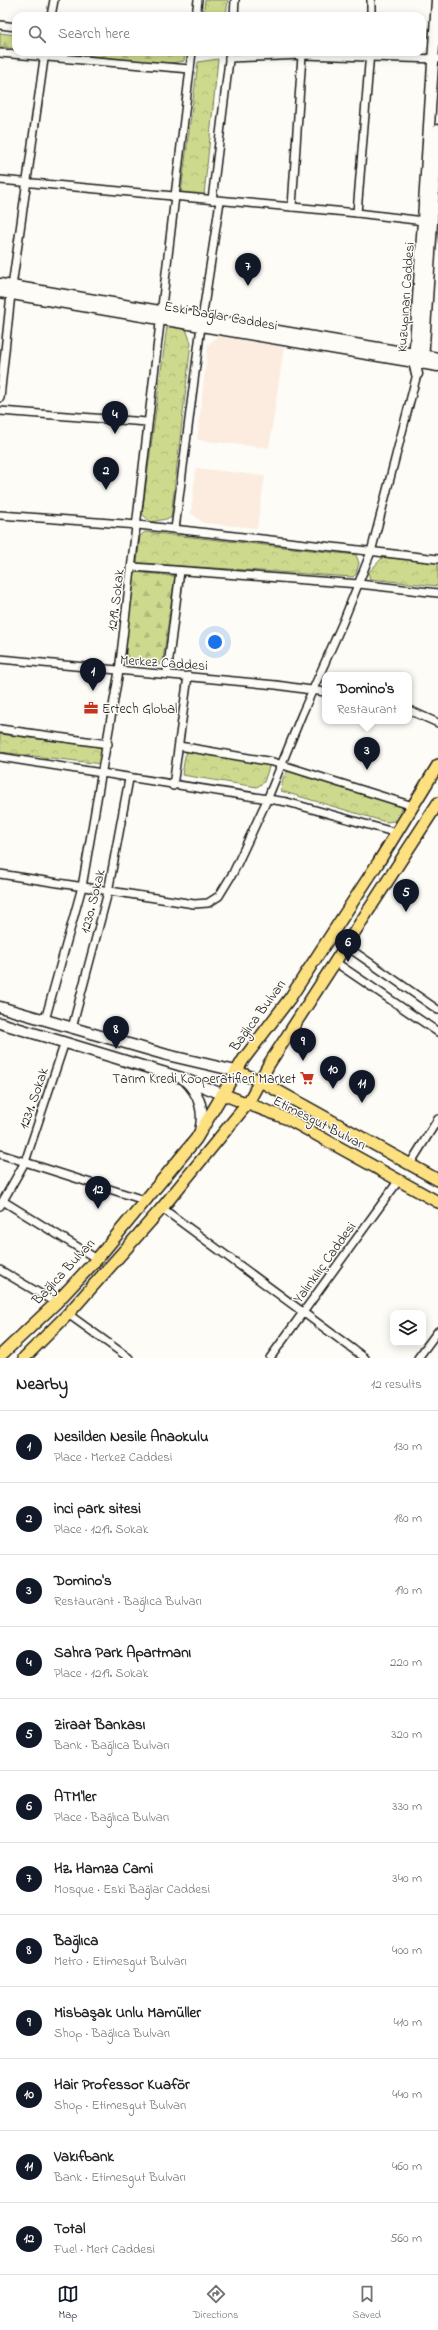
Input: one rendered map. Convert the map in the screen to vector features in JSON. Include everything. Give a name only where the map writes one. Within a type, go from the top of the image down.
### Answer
[{"type":"main road","name":"Bağlıca Bulvarı","points":[[0,1356],[56,1303],[97,1259],[147,1201],[196,1139],[236,1071],[282,1009],[397,833],[438,766]]},
{"type":"main road","points":[[24,1358],[68,1314],[162,1208],[248,1103],[260,1081],[335,962],[438,803]]},
{"type":"main road","name":"Etimesgut Bulvarı","points":[[236,1071],[260,1081],[438,1180]]},
{"type":"main road","name":"Etimesgut Bulvarı","points":[[222,1094],[288,1119],[438,1202]]},
{"type":"street","points":[[52,12],[54,0]]},
{"type":"street","points":[[196,12],[198,0]]},
{"type":"street","points":[[234,12],[235,0]]},
{"type":"street","points":[[371,0],[371,12]]},
{"type":"street","name":"Kuzupınarı Caddesi","points":[[419,359],[424,221],[436,59],[437,0]]},
{"type":"street","points":[[0,25],[12,26]]},
{"type":"street","points":[[0,54],[12,54]]},
{"type":"street","points":[[0,398],[11,290],[44,56]]},
{"type":"street","points":[[54,56],[190,69]]},
{"type":"street","name":"1219. Sokak","points":[[45,1020],[82,887],[104,772],[120,671],[138,525],[160,315],[192,56]]},
{"type":"street","points":[[212,200],[230,56]]},
{"type":"street","points":[[292,207],[302,56]]},
{"type":"street","points":[[357,213],[370,56]]},
{"type":"street","points":[[396,56],[436,59]]},
{"type":"street","name":"Kuzupınarı Caddesi","points":[[417,374],[438,130]]},
{"type":"street","points":[[0,180],[26,184],[357,213],[424,221]]},
{"type":"street","points":[[175,529],[202,322],[220,201]]},
{"type":"street","points":[[0,284],[11,290]]},
{"type":"street","name":"Eski Bağlar Caddesi","points":[[0,292],[11,290],[202,322],[419,359],[438,366]]},
{"type":"street","points":[[419,359],[438,358]]},
{"type":"street","points":[[0,874],[108,892],[202,905],[213,901],[224,891],[267,800],[312,691],[359,584],[371,552],[417,374]]},
{"type":"street","points":[[0,411],[148,422]]},
{"type":"street","points":[[0,515],[138,525],[438,559]]},
{"type":"street","points":[[133,567],[359,584],[438,593]]},
{"type":"street","points":[[167,674],[180,571]]},
{"type":"street","name":"Merkez Caddesi","points":[[0,659],[188,676],[276,685],[322,692]]},
{"type":"street","points":[[173,786],[188,676]]},
{"type":"street","points":[[412,711],[438,723]]},
{"type":"street","points":[[0,729],[108,744]]},
{"type":"street","points":[[179,746],[282,765],[413,806]]},
{"type":"street","points":[[0,757],[104,772],[130,779],[173,786],[287,802],[397,833]]},
{"type":"street","name":"1230. Sokak","points":[[72,1028],[108,892],[130,779]]},
{"type":"street","points":[[346,946],[438,1010]]},
{"type":"street","points":[[335,962],[438,1032]]},
{"type":"street","name":"Etimesgut Bulvarı","points":[[0,1007],[167,1056],[236,1071]]},
{"type":"street","name":"Etimesgut Bulvarı","points":[[0,1023],[182,1078],[222,1094]]},
{"type":"street","name":"1231. Sokak","points":[[2,1203],[25,1162],[65,1042]]},
{"type":"street","points":[[182,1078],[195,1091],[201,1108],[202,1121],[196,1139]]},
{"type":"street","points":[[410,1164],[438,1119]]},
{"type":"street","points":[[0,1154],[147,1201]]},
{"type":"street","name":"Yalınkılıç Caddesi","points":[[270,1358],[399,1180]]},
{"type":"street","points":[[2,1203],[97,1259]]},
{"type":"street","points":[[162,1208],[365,1358]]},
{"type":"street","points":[[0,1270],[56,1303]]},
{"type":"street","points":[[68,1314],[129,1358]]},
{"type":"street","points":[[418,1358],[438,1331]]},
{"type":"shaded area","points":[[218,336],[284,347],[269,448],[197,440],[208,345]]},
{"type":"shaded area","points":[[196,468],[265,476],[257,528],[203,523],[191,513]]},
{"type":"green space","points":[[205,0],[228,0],[226,12],[204,12]]},
{"type":"green space","points":[[0,33],[12,34],[12,48],[0,47]]},
{"type":"green space","points":[[92,56],[185,56],[184,61],[165,64]]},
{"type":"green space","points":[[218,59],[204,195],[181,192],[198,62]]},
{"type":"green space","points":[[167,326],[186,329],[191,343],[171,518],[151,522],[142,514]]},
{"type":"green space","points":[[145,532],[356,555],[359,563],[356,574],[353,577],[137,563],[140,536]]},
{"type":"green space","points":[[383,557],[438,563],[438,586],[370,579],[368,573]]},
{"type":"green space","points":[[135,572],[175,576],[163,660],[159,665],[127,662],[124,658]]},
{"type":"green space","points":[[0,734],[95,746],[103,749],[102,764],[0,752]]},
{"type":"green space","points":[[186,750],[270,764],[264,782],[257,787],[182,775]]},
{"type":"green space","points":[[288,771],[403,807],[394,821],[386,822],[281,791],[283,778]]},
{"type":"place","name":"Hz. Hamza Cami","points":[[248,286]]},
{"type":"place","name":"Sahra Park Apartmanı","points":[[115,434]]},
{"type":"place","name":"inci park sitesi","points":[[106,490]]},
{"type":"place","name":"Nesilden Nesile Anaokulu","points":[[93,691]]},
{"type":"place","name":"Ertech Global","points":[[91,708]]},
{"type":"place","name":"Domino's","points":[[367,770]]},
{"type":"place","name":"Ziraat Bankası","points":[[406,912]]},
{"type":"place","name":"ATM'ler","points":[[348,962]]},
{"type":"place","name":"Bağlıca","points":[[116,1049]]},
{"type":"place","name":"Misbaşak Unlu Mamüller","points":[[303,1061]]},
{"type":"place","name":"Tarım Kredi Kooperatifleri Market","points":[[307,1078]]},
{"type":"place","name":"Hair Professor Kuaför","points":[[333,1089]]},
{"type":"place","name":"Vakıfbank","points":[[362,1103]]},
{"type":"place","name":"Total","points":[[98,1209]]}]
